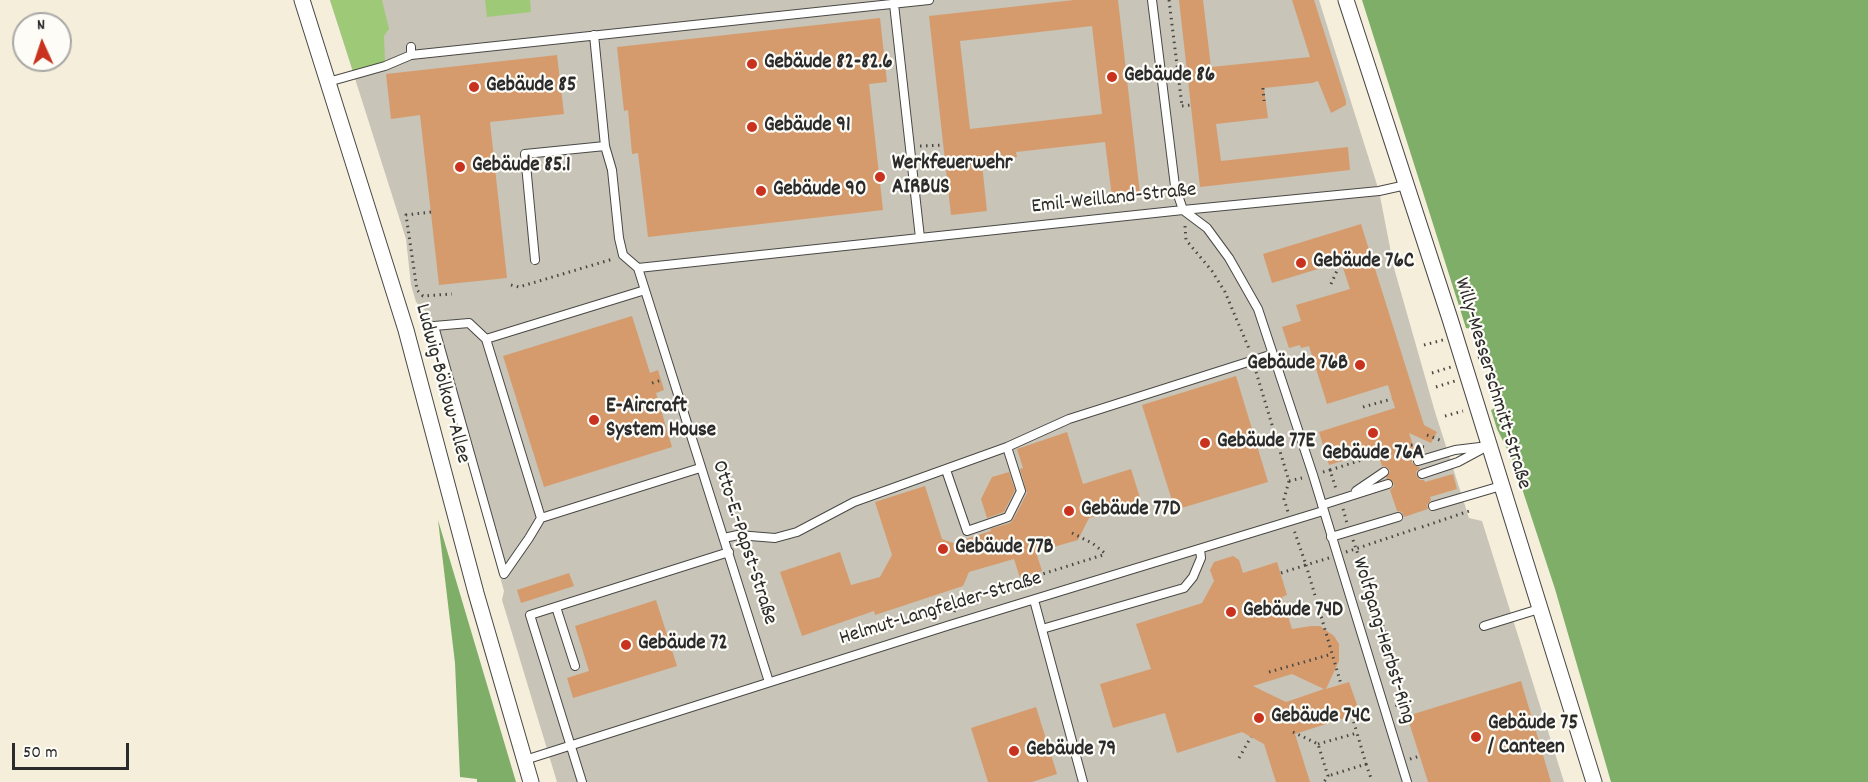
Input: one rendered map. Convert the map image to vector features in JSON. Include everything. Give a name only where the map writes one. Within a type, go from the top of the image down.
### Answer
[{"type":"street","name":"Ludwig-Bölkow-Allee","points":[[302,0],[406,330],[476,593],[531,782]]},
{"type":"street","name":"Willy-Messerschmitt-Straße","points":[[1346,0],[1594,782]]},
{"type":"lane","points":[[328,82],[385,66],[411,51],[594,35],[928,0]]},
{"type":"lane","points":[[1152,0],[1175,186],[1183,210]]},
{"type":"lane","points":[[894,4],[920,238]]},
{"type":"lane","points":[[594,35],[605,146],[612,170],[619,238],[623,255],[638,268]]},
{"type":"lane","points":[[535,260],[525,154],[605,146]]},
{"type":"lane","name":"Emil-Weilland-Straße","points":[[638,268],[1379,191],[1406,185]]},
{"type":"lane","name":"Wolfgang-Herbst-Ring","points":[[1183,210],[1207,228],[1229,258],[1258,309],[1313,475],[1407,782]]},
{"type":"lane","name":"Otto-E.-Papst-Straße","points":[[638,268],[769,682]]},
{"type":"lane","points":[[486,339],[645,290]]},
{"type":"lane","points":[[541,518],[486,339],[469,323],[434,326],[504,574],[530,538],[541,518],[700,468]]},
{"type":"lane","points":[[724,538],[738,535],[775,538],[788,536],[854,502],[1007,447],[1069,418],[1274,354]]},
{"type":"lane","points":[[1418,461],[1455,450],[1488,446]]},
{"type":"lane","points":[[1422,474],[1458,462],[1488,446]]},
{"type":"lane","points":[[946,470],[967,531],[1008,517],[1021,491],[1007,447]]},
{"type":"lane","points":[[1343,498],[1384,472]]},
{"type":"lane","points":[[1343,498],[1388,484]]},
{"type":"lane","points":[[1432,506],[1501,486]]},
{"type":"lane","name":"Helmut-Langfelder-Straße","points":[[525,760],[950,625],[1291,521],[1343,498]]},
{"type":"lane","points":[[1331,537],[1398,517]]},
{"type":"lane","points":[[1042,629],[1184,588],[1201,558],[1200,549]]},
{"type":"lane","points":[[582,782],[530,615],[729,552]]},
{"type":"lane","points":[[1034,600],[1083,782]]},
{"type":"lane","points":[[556,607],[575,666]]},
{"type":"lane","points":[[1484,626],[1539,609]]},
{"type":"path","points":[[1169,0],[1182,106]]},
{"type":"path","points":[[1263,88],[1264,101]]},
{"type":"path","points":[[910,147],[943,144]]},
{"type":"path","points":[[1183,210],[1186,240],[1212,271],[1225,292],[1246,339],[1289,481],[1284,499],[1341,684]]},
{"type":"path","points":[[431,212],[406,215],[417,290],[423,296],[452,294]]},
{"type":"path","points":[[511,285],[519,287],[623,255]]},
{"type":"path","points":[[1331,284],[1340,264]]},
{"type":"path","points":[[1424,345],[1445,339]]},
{"type":"path","points":[[1475,359],[1484,357],[1497,400]]},
{"type":"path","points":[[1432,373],[1453,367]]},
{"type":"path","points":[[1437,387],[1457,381]]},
{"type":"path","points":[[1363,407],[1392,399]]},
{"type":"path","points":[[1427,435],[1442,441]]},
{"type":"path","points":[[1289,481],[1381,454]]},
{"type":"path","points":[[1330,470],[1343,498],[1355,549],[1402,681],[1396,712]]},
{"type":"path","points":[[1281,573],[1472,510]]},
{"type":"path","points":[[950,625],[957,601],[1106,554],[1092,543],[1072,533]]},
{"type":"path","points":[[1269,672],[1332,654]]},
{"type":"path","points":[[1352,716],[1372,781]]},
{"type":"path","points":[[1293,732],[1318,744],[1357,733]]},
{"type":"path","points":[[1239,758],[1251,737]]},
{"type":"path","points":[[1318,744],[1328,776]]},
{"type":"path","points":[[1407,749],[1413,766]]},
{"type":"path","points":[[1410,759],[1420,756]]},
{"type":"path","points":[[1324,782],[1328,776],[1366,764]]},
{"type":"shaded area","points":[[330,0],[1319,0],[1379,191],[1394,268],[1435,412],[1469,518],[1482,521],[1564,782],[557,782],[502,600],[504,591],[425,311],[416,302],[411,285],[406,239]]},
{"type":"green space","points":[[330,0],[382,0],[389,29],[384,36],[385,62],[353,71]]},
{"type":"green space","points":[[485,0],[530,0],[531,12],[487,17]]},
{"type":"green space","points":[[1362,0],[1868,0],[1868,782],[1611,782],[1555,589],[1513,461],[1497,429],[1491,410],[1502,405],[1477,330],[1466,328]]},
{"type":"green space","points":[[438,520],[516,782],[477,782],[477,779],[460,777],[455,663]]},
{"type":"building","name":"Gebäude 86","points":[[1074,0],[1118,0],[1140,194],[1112,197],[1105,142],[1016,152],[1017,157],[982,164],[987,211],[951,215],[929,16]],"holes":[[[1092,26],[1102,114],[970,129],[960,41]]]},
{"type":"building","points":[[1179,0],[1203,0],[1211,67],[1310,57],[1292,0],[1314,0],[1346,105],[1331,113],[1318,81],[1264,88],[1268,118],[1216,124],[1221,161],[1348,147],[1350,170],[1200,187]]},
{"type":"building","points":[[880,18],[887,82],[869,84],[883,210],[648,237],[638,153],[632,154],[628,110],[624,111],[617,47]]},
{"type":"building","points":[[557,55],[564,114],[490,122],[507,278],[439,285],[420,115],[391,119],[386,74]]},
{"type":"building","points":[[1361,224],[1424,425],[1437,432],[1431,443],[1409,433],[1416,455],[1412,463],[1420,468],[1416,472],[1417,476],[1425,482],[1453,474],[1457,489],[1430,497],[1428,509],[1404,517],[1402,512],[1397,511],[1390,490],[1394,486],[1393,482],[1386,478],[1390,471],[1387,467],[1382,466],[1377,450],[1329,465],[1319,432],[1395,408],[1388,385],[1327,404],[1309,346],[1301,348],[1300,345],[1289,348],[1282,327],[1301,321],[1296,305],[1350,289],[1341,262],[1272,283],[1263,254]]},
{"type":"building","name":"E-Aircraft System House","points":[[632,316],[650,373],[658,370],[664,390],[656,393],[672,447],[544,487],[503,356]]},
{"type":"building","name":"Gebäude 77E","points":[[1236,376],[1268,482],[1175,510],[1142,405]]},
{"type":"building","points":[[1067,432],[1083,484],[1131,469],[1141,501],[1089,518],[1078,540],[1036,552],[1042,571],[1020,578],[1014,559],[969,572],[963,586],[875,615],[874,611],[802,636],[780,572],[840,552],[851,585],[880,577],[892,555],[875,502],[925,486],[942,539],[953,543],[1010,523],[1027,493],[1017,449]]},
{"type":"building","points":[[1009,472],[1015,490],[1004,512],[987,518],[981,499],[992,477]]},
{"type":"building","points":[[1233,556],[1239,560],[1243,573],[1277,562],[1287,595],[1282,597],[1292,629],[1320,626],[1334,636],[1339,644],[1339,661],[1326,689],[1349,682],[1360,713],[1295,734],[1310,782],[1276,782],[1264,744],[1242,732],[1177,753],[1165,713],[1113,728],[1100,684],[1151,669],[1136,624],[1202,603],[1214,581],[1210,570],[1214,562]],"holes":[[[1292,674],[1324,689],[1286,702],[1253,686]]]},
{"type":"building","points":[[569,573],[574,586],[521,603],[517,590]]},
{"type":"building","name":"Gebäude 72","points":[[656,600],[677,666],[573,698],[567,678],[589,671],[575,626]]},
{"type":"building","name":"Gebäude 75 / Canteen","points":[[1521,681],[1551,782],[1428,782],[1407,716]]},
{"type":"building","name":"Gebäude 79","points":[[1036,707],[1057,774],[1032,782],[988,782],[971,728]]},
{"type":"place","name":"Gebäude 82-82.6","points":[[752,64]]},
{"type":"place","name":"Gebäude 86","points":[[1112,77]]},
{"type":"place","name":"Gebäude 85","points":[[474,87]]},
{"type":"place","name":"Gebäude 91","points":[[752,127]]},
{"type":"place","name":"Gebäude 85.1","points":[[460,167]]},
{"type":"place","name":"Werkfeuerwehr AIRBUS","points":[[880,177]]},
{"type":"place","name":"Gebäude 90","points":[[761,191]]},
{"type":"place","name":"Gebäude 76C","points":[[1301,263]]},
{"type":"place","name":"Gebäude 76B","points":[[1360,365]]},
{"type":"place","name":"E-Aircraft System House","points":[[594,420]]},
{"type":"place","name":"Gebäude 76A","points":[[1373,433]]},
{"type":"place","name":"Gebäude 77E","points":[[1205,443]]},
{"type":"place","name":"Gebäude 77D","points":[[1069,511]]},
{"type":"place","name":"Gebäude 77B","points":[[943,549]]},
{"type":"place","name":"Gebäude 74D","points":[[1231,612]]},
{"type":"place","name":"Gebäude 72","points":[[626,645]]},
{"type":"place","name":"Gebäude 74C","points":[[1259,718]]},
{"type":"place","name":"Gebäude 75 / Canteen","points":[[1476,737]]},
{"type":"place","name":"Gebäude 79","points":[[1014,751]]}]
